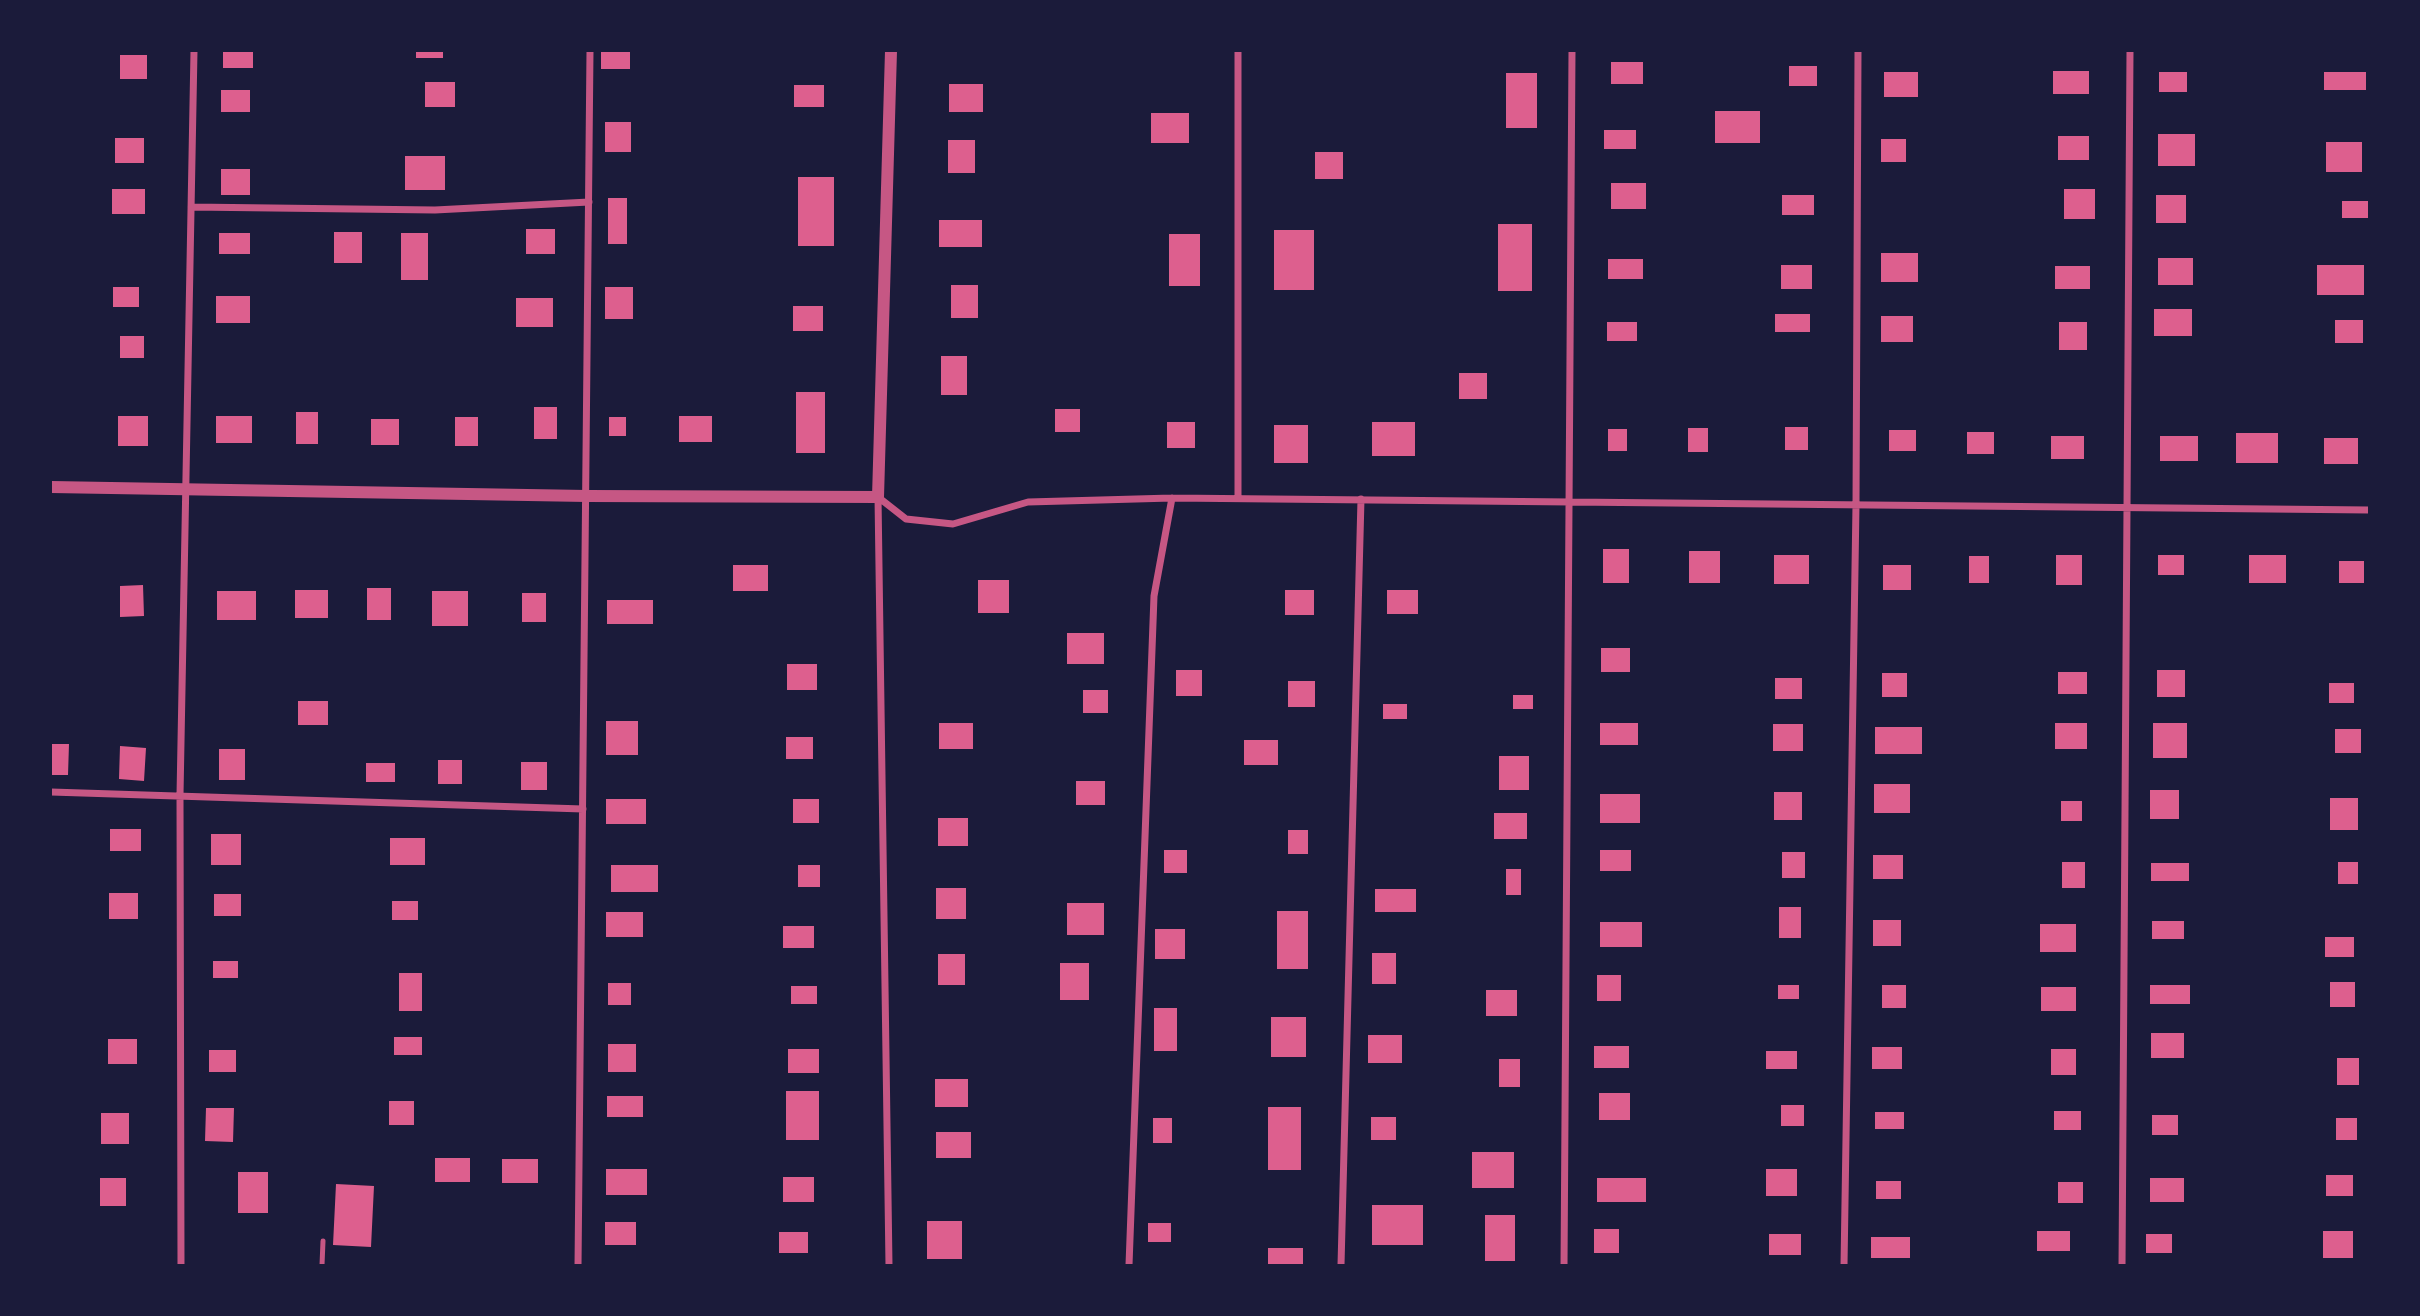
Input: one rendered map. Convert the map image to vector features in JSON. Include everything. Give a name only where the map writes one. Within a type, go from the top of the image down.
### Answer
[{"type":"street","points":[[181,1265],[180,795],[194,51]]},
{"type":"street","points":[[578,1265],[590,51]]},
{"type":"street","points":[[889,1265],[878,497],[891,51]]},
{"type":"street","points":[[1238,51],[1238,498]]},
{"type":"street","points":[[1564,1265],[1572,51]]},
{"type":"street","points":[[1844,1265],[1856,505],[1858,51]]},
{"type":"street","points":[[2122,1265],[2130,51]]},
{"type":"street","points":[[191,207],[435,210],[589,202]]},
{"type":"street","points":[[51,487],[587,496],[878,497],[906,519],[953,524],[1028,502],[1172,498],[2369,510]]},
{"type":"street","points":[[1129,1265],[1154,596],[1172,498]]},
{"type":"street","points":[[1341,1265],[1361,499]]},
{"type":"street","points":[[51,792],[583,809]]},
{"type":"lane","points":[[322,1265],[323,1241]]},
{"type":"building","points":[[223,51],[253,51],[253,68],[223,68]]},
{"type":"building","points":[[416,51],[443,51],[443,58],[416,58]]},
{"type":"building","points":[[601,51],[630,51],[630,69],[601,69]]},
{"type":"building","points":[[120,55],[147,55],[147,79],[120,79]]},
{"type":"building","points":[[1611,62],[1643,62],[1643,84],[1611,84]]},
{"type":"building","points":[[1789,66],[1817,66],[1817,86],[1789,86]]},
{"type":"building","points":[[2053,71],[2089,71],[2089,94],[2053,94]]},
{"type":"building","points":[[1884,72],[1918,72],[1918,97],[1884,97]]},
{"type":"building","points":[[2159,72],[2187,72],[2187,92],[2159,92]]},
{"type":"building","points":[[2324,72],[2366,72],[2366,90],[2324,90]]},
{"type":"building","points":[[1506,73],[1537,73],[1537,128],[1506,128]]},
{"type":"building","points":[[425,82],[455,82],[455,107],[425,107]]},
{"type":"building","points":[[949,84],[983,84],[983,112],[949,112]]},
{"type":"building","points":[[794,85],[824,85],[824,107],[794,107]]},
{"type":"building","points":[[221,90],[250,90],[250,112],[221,112]]},
{"type":"building","points":[[1715,111],[1760,111],[1760,143],[1715,143]]},
{"type":"building","points":[[1151,113],[1189,113],[1189,143],[1151,143]]},
{"type":"building","points":[[605,122],[631,122],[631,152],[605,152]]},
{"type":"building","points":[[1604,130],[1636,130],[1636,149],[1604,149]]},
{"type":"building","points":[[2158,134],[2195,134],[2195,166],[2158,166]]},
{"type":"building","points":[[2058,136],[2089,136],[2089,160],[2058,160]]},
{"type":"building","points":[[115,138],[144,138],[144,163],[115,163]]},
{"type":"building","points":[[1881,139],[1906,139],[1906,162],[1881,162]]},
{"type":"building","points":[[948,140],[975,140],[975,173],[948,173]]},
{"type":"building","points":[[2326,142],[2362,142],[2362,172],[2326,172]]},
{"type":"building","points":[[1315,152],[1343,152],[1343,179],[1315,179]]},
{"type":"building","points":[[405,156],[445,156],[445,190],[405,190]]},
{"type":"building","points":[[221,169],[250,169],[250,195],[221,195]]},
{"type":"building","points":[[798,177],[834,177],[834,246],[798,246]]},
{"type":"building","points":[[1611,183],[1646,183],[1646,209],[1611,209]]},
{"type":"building","points":[[112,189],[145,189],[145,214],[112,214]]},
{"type":"building","points":[[2064,189],[2095,189],[2095,219],[2064,219]]},
{"type":"building","points":[[1782,195],[1814,195],[1814,215],[1782,215]]},
{"type":"building","points":[[2156,195],[2186,195],[2186,223],[2156,223]]},
{"type":"building","points":[[608,198],[627,198],[627,244],[608,244]]},
{"type":"building","points":[[2342,201],[2368,201],[2368,218],[2342,218]]},
{"type":"building","points":[[939,220],[982,220],[982,247],[939,247]]},
{"type":"building","points":[[1498,224],[1532,224],[1532,291],[1498,291]]},
{"type":"building","points":[[526,229],[555,229],[555,254],[526,254]]},
{"type":"building","points":[[1274,230],[1314,230],[1314,290],[1274,290]]},
{"type":"building","points":[[334,232],[362,232],[362,263],[334,263]]},
{"type":"building","points":[[219,233],[250,233],[250,254],[219,254]]},
{"type":"building","points":[[401,233],[428,233],[428,280],[401,280]]},
{"type":"building","points":[[1169,234],[1200,234],[1200,286],[1169,286]]},
{"type":"building","points":[[1881,253],[1918,253],[1918,282],[1881,282]]},
{"type":"building","points":[[2158,258],[2193,258],[2193,285],[2158,285]]},
{"type":"building","points":[[1608,259],[1643,259],[1643,279],[1608,279]]},
{"type":"building","points":[[1781,265],[1812,265],[1812,289],[1781,289]]},
{"type":"building","points":[[2317,265],[2364,265],[2364,295],[2317,295]]},
{"type":"building","points":[[2055,266],[2090,266],[2090,289],[2055,289]]},
{"type":"building","points":[[951,285],[978,285],[978,318],[951,318]]},
{"type":"building","points":[[113,287],[139,287],[139,307],[113,307]]},
{"type":"building","points":[[605,287],[633,287],[633,319],[605,319]]},
{"type":"building","points":[[216,296],[250,296],[250,323],[216,323]]},
{"type":"building","points":[[516,298],[553,298],[553,327],[516,327]]},
{"type":"building","points":[[793,306],[823,306],[823,331],[793,331]]},
{"type":"building","points":[[2154,309],[2192,309],[2192,336],[2154,336]]},
{"type":"building","points":[[1775,314],[1810,314],[1810,332],[1775,332]]},
{"type":"building","points":[[1881,316],[1913,316],[1913,342],[1881,342]]},
{"type":"building","points":[[2335,320],[2363,320],[2363,343],[2335,343]]},
{"type":"building","points":[[1607,322],[1637,322],[1637,341],[1607,341]]},
{"type":"building","points":[[2059,322],[2087,322],[2087,350],[2059,350]]},
{"type":"building","points":[[120,336],[144,336],[144,358],[120,358]]},
{"type":"building","points":[[941,356],[967,356],[967,395],[941,395]]},
{"type":"building","points":[[1459,373],[1487,373],[1487,399],[1459,399]]},
{"type":"building","points":[[796,392],[825,392],[825,453],[796,453]]},
{"type":"building","points":[[534,407],[557,407],[557,439],[534,439]]},
{"type":"building","points":[[1055,409],[1080,409],[1080,432],[1055,432]]},
{"type":"building","points":[[296,412],[318,412],[318,444],[296,444]]},
{"type":"building","points":[[118,416],[148,416],[148,446],[118,446]]},
{"type":"building","points":[[216,416],[252,416],[252,443],[216,443]]},
{"type":"building","points":[[679,416],[712,416],[712,442],[679,442]]},
{"type":"building","points":[[455,417],[478,417],[478,446],[455,446]]},
{"type":"building","points":[[609,417],[626,417],[626,436],[609,436]]},
{"type":"building","points":[[371,419],[399,419],[399,445],[371,445]]},
{"type":"building","points":[[1167,422],[1195,422],[1195,448],[1167,448]]},
{"type":"building","points":[[1372,422],[1415,422],[1415,456],[1372,456]]},
{"type":"building","points":[[1274,425],[1308,425],[1308,463],[1274,463]]},
{"type":"building","points":[[1785,427],[1808,427],[1808,450],[1785,450]]},
{"type":"building","points":[[1688,428],[1708,428],[1708,452],[1688,452]]},
{"type":"building","points":[[1608,429],[1627,429],[1627,451],[1608,451]]},
{"type":"building","points":[[1889,430],[1916,430],[1916,451],[1889,451]]},
{"type":"building","points":[[1967,432],[1994,432],[1994,454],[1967,454]]},
{"type":"building","points":[[2236,433],[2278,433],[2278,463],[2236,463]]},
{"type":"building","points":[[2051,436],[2084,436],[2084,459],[2051,459]]},
{"type":"building","points":[[2160,436],[2198,436],[2198,461],[2160,461]]},
{"type":"building","points":[[2324,438],[2358,438],[2358,464],[2324,464]]},
{"type":"building","points":[[1603,549],[1629,549],[1629,583],[1603,583]]},
{"type":"building","points":[[1689,551],[1720,551],[1720,583],[1689,583]]},
{"type":"building","points":[[1774,555],[1809,555],[1809,584],[1774,584]]},
{"type":"building","points":[[2056,555],[2082,555],[2082,585],[2056,585]]},
{"type":"building","points":[[2158,555],[2184,555],[2184,575],[2158,575]]},
{"type":"building","points":[[2249,555],[2286,555],[2286,583],[2249,583]]},
{"type":"building","points":[[1969,556],[1989,556],[1989,583],[1969,583]]},
{"type":"building","points":[[2339,561],[2364,561],[2364,583],[2339,583]]},
{"type":"building","points":[[733,565],[768,565],[768,591],[733,591]]},
{"type":"building","points":[[1883,565],[1911,565],[1911,590],[1883,590]]},
{"type":"building","points":[[978,580],[1009,580],[1009,613],[978,613]]},
{"type":"building","points":[[143,585],[144,616],[120,617],[120,586]]},
{"type":"building","points":[[367,588],[391,588],[391,620],[367,620]]},
{"type":"building","points":[[295,590],[328,590],[328,618],[295,618]]},
{"type":"building","points":[[1285,590],[1314,590],[1314,615],[1285,615]]},
{"type":"building","points":[[1387,590],[1418,590],[1418,614],[1387,614]]},
{"type":"building","points":[[217,591],[256,591],[256,620],[217,620]]},
{"type":"building","points":[[432,591],[468,591],[468,626],[432,626]]},
{"type":"building","points":[[522,593],[546,593],[546,622],[522,622]]},
{"type":"building","points":[[607,600],[653,600],[653,624],[607,624]]},
{"type":"building","points":[[1067,633],[1104,633],[1104,664],[1067,664]]},
{"type":"building","points":[[1601,648],[1630,648],[1630,672],[1601,672]]},
{"type":"building","points":[[787,664],[817,664],[817,690],[787,690]]},
{"type":"building","points":[[1176,670],[1202,670],[1202,696],[1176,696]]},
{"type":"building","points":[[2157,670],[2185,670],[2185,697],[2157,697]]},
{"type":"building","points":[[2058,672],[2087,672],[2087,694],[2058,694]]},
{"type":"building","points":[[1882,673],[1907,673],[1907,697],[1882,697]]},
{"type":"building","points":[[1775,678],[1802,678],[1802,699],[1775,699]]},
{"type":"building","points":[[1288,681],[1315,681],[1315,707],[1288,707]]},
{"type":"building","points":[[2329,683],[2354,683],[2354,703],[2329,703]]},
{"type":"building","points":[[1083,690],[1108,690],[1108,713],[1083,713]]},
{"type":"building","points":[[1513,695],[1533,695],[1533,709],[1513,709]]},
{"type":"building","points":[[298,701],[328,701],[328,725],[298,725]]},
{"type":"building","points":[[1383,704],[1407,704],[1407,719],[1383,719]]},
{"type":"building","points":[[606,721],[638,721],[638,755],[606,755]]},
{"type":"building","points":[[939,723],[973,723],[973,749],[939,749]]},
{"type":"building","points":[[1600,723],[1638,723],[1638,745],[1600,745]]},
{"type":"building","points":[[2055,723],[2087,723],[2087,749],[2055,749]]},
{"type":"building","points":[[2153,723],[2187,723],[2187,758],[2153,758]]},
{"type":"building","points":[[1773,724],[1803,724],[1803,751],[1773,751]]},
{"type":"building","points":[[1875,727],[1922,727],[1922,754],[1875,754]]},
{"type":"building","points":[[2335,729],[2361,729],[2361,753],[2335,753]]},
{"type":"building","points":[[786,737],[813,737],[813,759],[786,759]]},
{"type":"building","points":[[1244,740],[1278,740],[1278,765],[1244,765]]},
{"type":"building","points":[[51,744],[69,744],[68,775],[51,775]]},
{"type":"building","points":[[120,746],[146,748],[144,781],[119,779]]},
{"type":"building","points":[[219,749],[245,749],[245,780],[219,780]]},
{"type":"building","points":[[1499,756],[1529,756],[1529,790],[1499,790]]},
{"type":"building","points":[[438,760],[462,760],[462,784],[438,784]]},
{"type":"building","points":[[521,762],[547,762],[547,790],[521,790]]},
{"type":"building","points":[[366,763],[395,763],[395,782],[366,782]]},
{"type":"building","points":[[1076,781],[1105,781],[1105,805],[1076,805]]},
{"type":"building","points":[[1874,784],[1910,784],[1910,813],[1874,813]]},
{"type":"building","points":[[2150,790],[2179,790],[2179,819],[2150,819]]},
{"type":"building","points":[[1774,792],[1802,792],[1802,820],[1774,820]]},
{"type":"building","points":[[1600,794],[1640,794],[1640,823],[1600,823]]},
{"type":"building","points":[[2330,798],[2358,798],[2358,830],[2330,830]]},
{"type":"building","points":[[606,799],[646,799],[646,824],[606,824]]},
{"type":"building","points":[[793,799],[819,799],[819,823],[793,823]]},
{"type":"building","points":[[2061,801],[2082,801],[2082,821],[2061,821]]},
{"type":"building","points":[[1494,813],[1527,813],[1527,839],[1494,839]]},
{"type":"building","points":[[938,818],[968,818],[968,846],[938,846]]},
{"type":"building","points":[[110,829],[141,829],[141,851],[110,851]]},
{"type":"building","points":[[1288,830],[1308,830],[1308,854],[1288,854]]},
{"type":"building","points":[[211,834],[241,834],[241,865],[211,865]]},
{"type":"building","points":[[390,838],[425,838],[425,865],[390,865]]},
{"type":"building","points":[[1164,850],[1187,850],[1187,873],[1164,873]]},
{"type":"building","points":[[1600,850],[1631,850],[1631,871],[1600,871]]},
{"type":"building","points":[[1782,852],[1805,852],[1805,878],[1782,878]]},
{"type":"building","points":[[1873,855],[1903,855],[1903,879],[1873,879]]},
{"type":"building","points":[[2062,862],[2085,862],[2085,888],[2062,888]]},
{"type":"building","points":[[2338,862],[2358,862],[2358,884],[2338,884]]},
{"type":"building","points":[[2151,863],[2189,863],[2189,881],[2151,881]]},
{"type":"building","points":[[611,865],[658,865],[658,892],[611,892]]},
{"type":"building","points":[[798,865],[820,865],[820,887],[798,887]]},
{"type":"building","points":[[1506,869],[1521,869],[1521,895],[1506,895]]},
{"type":"building","points":[[936,888],[966,888],[966,919],[936,919]]},
{"type":"building","points":[[1375,889],[1416,889],[1416,912],[1375,912]]},
{"type":"building","points":[[109,893],[138,893],[138,919],[109,919]]},
{"type":"building","points":[[214,894],[241,894],[241,916],[214,916]]},
{"type":"building","points":[[392,901],[418,901],[418,920],[392,920]]},
{"type":"building","points":[[1067,903],[1104,903],[1104,935],[1067,935]]},
{"type":"building","points":[[1779,907],[1801,907],[1801,938],[1779,938]]},
{"type":"building","points":[[1277,911],[1308,911],[1308,969],[1277,969]]},
{"type":"building","points":[[606,912],[643,912],[643,937],[606,937]]},
{"type":"building","points":[[1873,920],[1901,920],[1901,946],[1873,946]]},
{"type":"building","points":[[2152,921],[2184,921],[2184,939],[2152,939]]},
{"type":"building","points":[[1600,922],[1642,922],[1642,947],[1600,947]]},
{"type":"building","points":[[2040,924],[2076,924],[2076,952],[2040,952]]},
{"type":"building","points":[[783,926],[814,926],[814,948],[783,948]]},
{"type":"building","points":[[1155,929],[1185,929],[1185,959],[1155,959]]},
{"type":"building","points":[[2325,937],[2354,937],[2354,957],[2325,957]]},
{"type":"building","points":[[1372,953],[1396,953],[1396,984],[1372,984]]},
{"type":"building","points":[[938,954],[965,954],[965,985],[938,985]]},
{"type":"building","points":[[213,961],[238,961],[238,978],[213,978]]},
{"type":"building","points":[[1060,963],[1089,963],[1089,1000],[1060,1000]]},
{"type":"building","points":[[399,973],[422,973],[422,1011],[399,1011]]},
{"type":"building","points":[[1597,975],[1621,975],[1621,1001],[1597,1001]]},
{"type":"building","points":[[2330,982],[2355,982],[2355,1007],[2330,1007]]},
{"type":"building","points":[[608,983],[631,983],[631,1005],[608,1005]]},
{"type":"building","points":[[1778,985],[1799,985],[1799,999],[1778,999]]},
{"type":"building","points":[[1882,985],[1906,985],[1906,1008],[1882,1008]]},
{"type":"building","points":[[2150,985],[2190,985],[2190,1004],[2150,1004]]},
{"type":"building","points":[[791,986],[817,986],[817,1004],[791,1004]]},
{"type":"building","points":[[2041,987],[2076,987],[2076,1011],[2041,1011]]},
{"type":"building","points":[[1486,990],[1517,990],[1517,1016],[1486,1016]]},
{"type":"building","points":[[1154,1008],[1177,1008],[1177,1051],[1154,1051]]},
{"type":"building","points":[[1271,1017],[1306,1017],[1306,1057],[1271,1057]]},
{"type":"building","points":[[2151,1033],[2184,1033],[2184,1058],[2151,1058]]},
{"type":"building","points":[[1368,1035],[1402,1035],[1402,1063],[1368,1063]]},
{"type":"building","points":[[394,1037],[422,1037],[422,1055],[394,1055]]},
{"type":"building","points":[[108,1039],[137,1039],[137,1064],[108,1064]]},
{"type":"building","points":[[608,1044],[636,1044],[636,1072],[608,1072]]},
{"type":"building","points":[[1594,1046],[1629,1046],[1629,1068],[1594,1068]]},
{"type":"building","points":[[1872,1047],[1902,1047],[1902,1069],[1872,1069]]},
{"type":"building","points":[[788,1049],[819,1049],[819,1073],[788,1073]]},
{"type":"building","points":[[2051,1049],[2076,1049],[2076,1075],[2051,1075]]},
{"type":"building","points":[[209,1050],[236,1050],[236,1072],[209,1072]]},
{"type":"building","points":[[1766,1051],[1797,1051],[1797,1069],[1766,1069]]},
{"type":"building","points":[[2337,1058],[2359,1058],[2359,1085],[2337,1085]]},
{"type":"building","points":[[1499,1059],[1520,1059],[1520,1087],[1499,1087]]},
{"type":"building","points":[[935,1079],[968,1079],[968,1107],[935,1107]]},
{"type":"building","points":[[786,1091],[819,1091],[819,1140],[786,1140]]},
{"type":"building","points":[[1599,1093],[1630,1093],[1630,1120],[1599,1120]]},
{"type":"building","points":[[607,1096],[643,1096],[643,1117],[607,1117]]},
{"type":"building","points":[[389,1101],[414,1101],[414,1125],[389,1125]]},
{"type":"building","points":[[1781,1105],[1804,1105],[1804,1126],[1781,1126]]},
{"type":"building","points":[[1268,1107],[1301,1107],[1301,1170],[1268,1170]]},
{"type":"building","points":[[206,1108],[234,1108],[233,1142],[205,1141]]},
{"type":"building","points":[[2054,1111],[2081,1111],[2081,1130],[2054,1130]]},
{"type":"building","points":[[1875,1112],[1904,1112],[1904,1129],[1875,1129]]},
{"type":"building","points":[[101,1113],[129,1113],[129,1144],[101,1144]]},
{"type":"building","points":[[2152,1115],[2178,1115],[2178,1135],[2152,1135]]},
{"type":"building","points":[[1371,1117],[1396,1117],[1396,1140],[1371,1140]]},
{"type":"building","points":[[1153,1118],[1172,1118],[1172,1143],[1153,1143]]},
{"type":"building","points":[[2336,1118],[2357,1118],[2357,1140],[2336,1140]]},
{"type":"building","points":[[936,1132],[971,1132],[971,1158],[936,1158]]},
{"type":"building","points":[[1472,1152],[1514,1152],[1514,1188],[1472,1188]]},
{"type":"building","points":[[435,1158],[470,1158],[470,1182],[435,1182]]},
{"type":"building","points":[[502,1159],[538,1159],[538,1183],[502,1183]]},
{"type":"building","points":[[606,1169],[647,1169],[647,1195],[606,1195]]},
{"type":"building","points":[[1766,1169],[1797,1169],[1797,1196],[1766,1196]]},
{"type":"building","points":[[238,1172],[268,1172],[268,1213],[238,1213]]},
{"type":"building","points":[[2326,1175],[2353,1175],[2353,1196],[2326,1196]]},
{"type":"building","points":[[783,1177],[814,1177],[814,1202],[783,1202]]},
{"type":"building","points":[[100,1178],[126,1178],[126,1206],[100,1206]]},
{"type":"building","points":[[1597,1178],[1646,1178],[1646,1202],[1597,1202]]},
{"type":"building","points":[[2150,1178],[2184,1178],[2184,1202],[2150,1202]]},
{"type":"building","points":[[1876,1181],[1901,1181],[1901,1199],[1876,1199]]},
{"type":"building","points":[[2058,1182],[2083,1182],[2083,1203],[2058,1203]]},
{"type":"building","points":[[336,1184],[374,1186],[371,1247],[333,1245]]},
{"type":"building","points":[[1372,1205],[1423,1205],[1423,1245],[1372,1245]]},
{"type":"building","points":[[1485,1215],[1515,1215],[1515,1261],[1485,1261]]},
{"type":"building","points":[[927,1221],[962,1221],[962,1259],[927,1259]]},
{"type":"building","points":[[605,1222],[636,1222],[636,1245],[605,1245]]},
{"type":"building","points":[[1148,1223],[1171,1223],[1171,1242],[1148,1242]]},
{"type":"building","points":[[1594,1229],[1619,1229],[1619,1253],[1594,1253]]},
{"type":"building","points":[[2037,1231],[2070,1231],[2070,1251],[2037,1251]]},
{"type":"building","points":[[2323,1231],[2353,1231],[2353,1258],[2323,1258]]},
{"type":"building","points":[[779,1232],[808,1232],[808,1253],[779,1253]]},
{"type":"building","points":[[1769,1234],[1801,1234],[1801,1255],[1769,1255]]},
{"type":"building","points":[[2146,1234],[2172,1234],[2172,1253],[2146,1253]]},
{"type":"building","points":[[1871,1237],[1910,1237],[1910,1258],[1871,1258]]},
{"type":"building","points":[[1268,1248],[1303,1248],[1303,1265],[1268,1265]]}]
